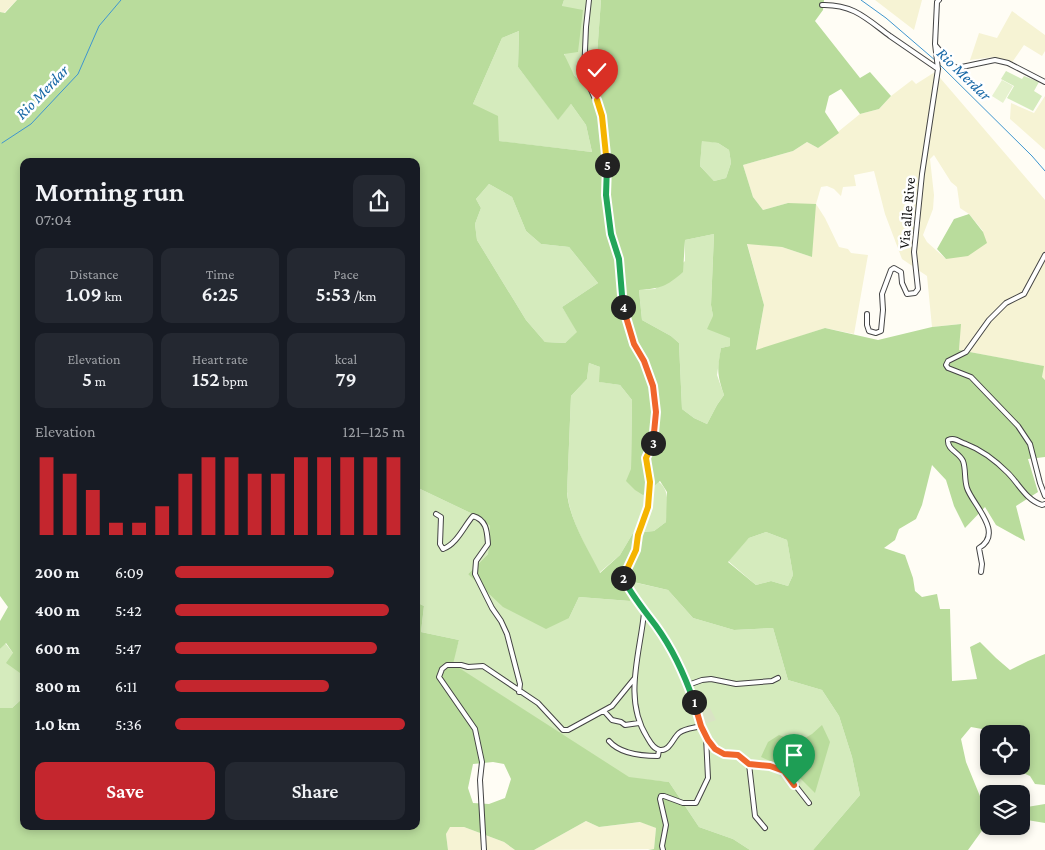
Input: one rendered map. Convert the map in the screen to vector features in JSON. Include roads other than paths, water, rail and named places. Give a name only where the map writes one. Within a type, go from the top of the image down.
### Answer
[{"type":"street","points":[[589,0],[584,74],[602,116],[607,162],[606,195],[611,234],[619,259],[623,306],[634,344],[644,361],[653,386],[656,412],[654,441],[646,458],[650,482],[648,507],[638,535],[636,550],[622,577],[640,608],[656,626],[666,642],[688,685],[701,726],[715,749],[724,754],[738,755],[749,764],[770,766],[784,771],[809,803]]},
{"type":"street","name":"Via alle Rive","points":[[868,314],[867,325],[869,332],[876,333],[880,331],[883,310],[882,294],[891,270],[894,268],[901,272],[902,283],[907,294],[915,294],[918,289],[914,252],[922,174],[938,64],[935,27],[937,2],[939,0]]},
{"type":"street","points":[[822,5],[831,4],[862,14],[888,34],[938,64]]},
{"type":"street","points":[[935,44],[952,65],[957,68],[996,60],[1008,63],[1045,82]]},
{"type":"street","points":[[1045,255],[1024,294],[1006,303],[989,320],[966,352],[948,361],[946,365],[948,368],[971,377],[1018,426],[1030,444],[1045,496]]},
{"type":"street","points":[[981,572],[982,564],[979,548],[984,546],[987,540],[986,521],[966,487],[963,460],[950,448],[948,440],[951,438],[982,452],[1009,474],[1020,490],[1036,503],[1045,504]]},
{"type":"street","points":[[436,514],[439,514],[441,517],[440,544],[443,548],[450,546],[473,516],[480,518],[486,527],[488,544],[476,561],[475,574],[507,634],[520,684],[519,692]]},
{"type":"street","points":[[644,613],[634,679],[636,713],[639,723],[653,746],[659,750],[670,746],[681,732],[701,726]]},
{"type":"street","points":[[484,850],[480,780],[482,762],[475,729],[439,677],[442,669],[447,665],[483,666],[538,704],[563,730],[568,730],[612,706],[634,679]]},
{"type":"street","points":[[688,685],[711,679],[736,684],[772,681],[778,678]]},
{"type":"street","points":[[604,711],[612,720],[625,725],[639,723]]},
{"type":"street","points":[[662,850],[666,825],[660,800],[661,796],[683,803],[696,803],[708,778],[708,740]]},
{"type":"street","points":[[608,741],[615,749],[644,756],[658,756],[659,750]]},
{"type":"street","points":[[749,764],[755,816],[765,828]]},
{"type":"waterway","name":"Rio Merdar","points":[[2,143],[31,124],[78,74],[99,26],[121,0]]},
{"type":"waterway","name":"Rio Merdar","points":[[861,0],[886,18],[936,61]]},
{"type":"waterway","name":"Rio Merdar","points":[[939,64],[1045,171]]}]
